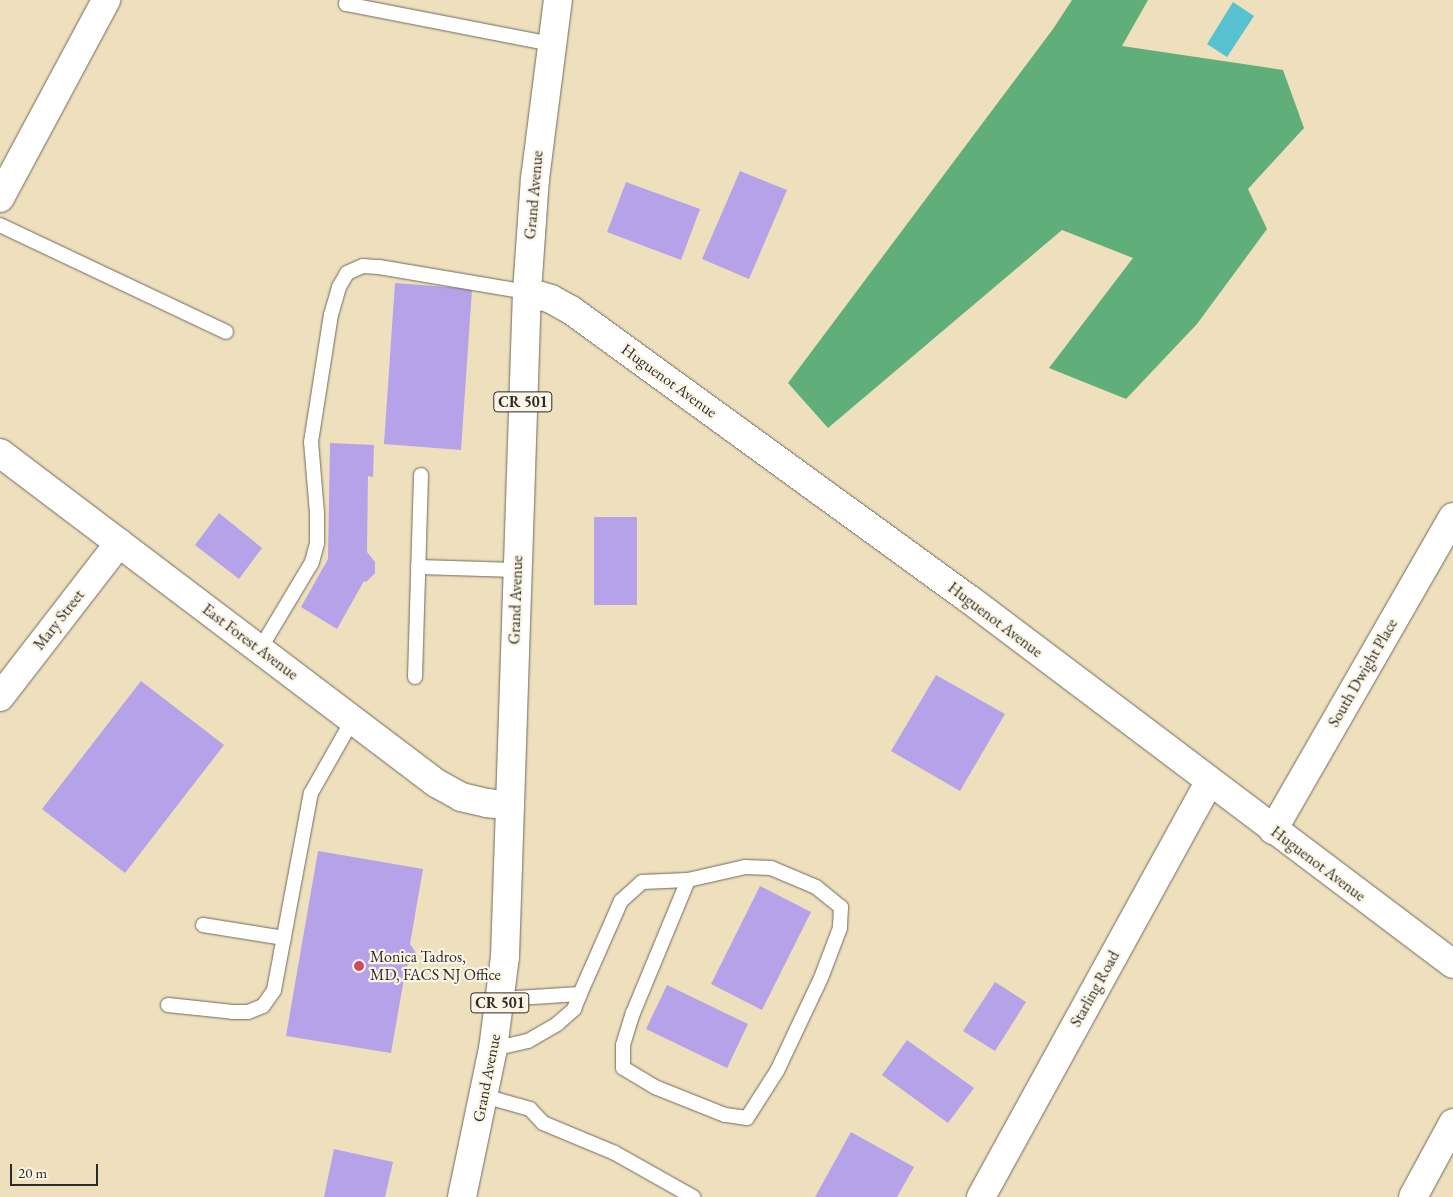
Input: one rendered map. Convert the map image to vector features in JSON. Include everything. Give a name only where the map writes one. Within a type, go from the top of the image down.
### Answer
[{"type":"street","points":[[0,198],[106,0]]},
{"type":"street","name":"Grand Avenue","points":[[462,1197],[493,1049],[501,999],[506,947],[527,292],[535,179],[558,0]]},
{"type":"street","name":"Huguenot Avenue","points":[[527,292],[551,299],[571,310],[969,599],[1209,782],[1453,964]]},
{"type":"street","name":"East Forest Avenue","points":[[0,453],[448,791],[476,801],[510,806]]},
{"type":"street","name":"South Dwight Place","points":[[1273,830],[1453,517]]},
{"type":"street","name":"Mary Street","points":[[0,697],[119,543]]},
{"type":"street","name":"Starling Road","points":[[981,1197],[1209,782]]},
{"type":"street","points":[[1413,1197],[1453,1123]]},
{"type":"lane","points":[[346,0],[346,4],[552,44]]},
{"type":"lane","points":[[0,225],[226,332]]},
{"type":"lane","points":[[260,649],[312,562],[317,543],[317,513],[311,442],[331,315],[339,287],[347,273],[363,266],[379,267],[527,292]]},
{"type":"lane","points":[[414,677],[421,475]]},
{"type":"lane","points":[[418,567],[517,570]]},
{"type":"lane","points":[[168,1005],[248,1012],[263,1006],[274,990],[311,793],[353,719]]},
{"type":"lane","points":[[493,1049],[528,1041],[557,1024],[574,1009],[622,901],[642,882],[688,880],[745,867],[771,868],[816,887],[841,907],[840,928],[821,978],[777,1071],[747,1118],[725,1116],[655,1087],[623,1068],[623,1046],[632,1013],[688,880]]},
{"type":"lane","points":[[203,925],[284,938]]},
{"type":"lane","points":[[501,999],[580,994]]},
{"type":"lane","points":[[484,1096],[530,1109],[542,1123],[615,1153],[693,1197]]},
{"type":"green space","points":[[1072,0],[1148,0],[1122,46],[1283,70],[1304,128],[1248,189],[1267,229],[1197,324],[1126,399],[1049,368],[1133,258],[1062,230],[828,428],[788,383],[1053,29]]},
{"type":"water","points":[[1233,2],[1254,16],[1227,57],[1207,44]]},
{"type":"building","points":[[740,171],[787,190],[749,279],[702,259]]},
{"type":"building","points":[[626,182],[700,209],[681,260],[607,232]]},
{"type":"building","points":[[395,283],[472,289],[461,450],[384,444]]},
{"type":"building","points":[[330,443],[374,445],[373,477],[368,476],[367,552],[375,562],[375,573],[366,582],[364,581],[337,629],[301,607],[328,559]]},
{"type":"building","points":[[219,513],[262,548],[239,579],[195,545]]},
{"type":"building","points":[[594,517],[637,517],[637,605],[594,605]]},
{"type":"building","points":[[936,675],[1005,714],[960,791],[891,751]]},
{"type":"building","points":[[141,681],[224,745],[125,873],[42,809]]},
{"type":"building","points":[[318,851],[423,869],[410,944],[418,956],[406,967],[391,1053],[286,1036]]},
{"type":"building","points":[[760,886],[811,912],[762,1010],[711,984]]},
{"type":"building","points":[[995,982],[1026,1002],[995,1051],[963,1031]]},
{"type":"building","points":[[667,985],[748,1024],[727,1068],[646,1029]]},
{"type":"building","points":[[907,1040],[974,1088],[948,1123],[882,1075]]},
{"type":"building","points":[[851,1132],[914,1167],[897,1197],[815,1197]]},
{"type":"building","points":[[334,1149],[393,1162],[385,1197],[324,1197]]},
{"type":"place","name":"Monica Tadros, MD, FACS NJ Office","points":[[359,966]]}]
